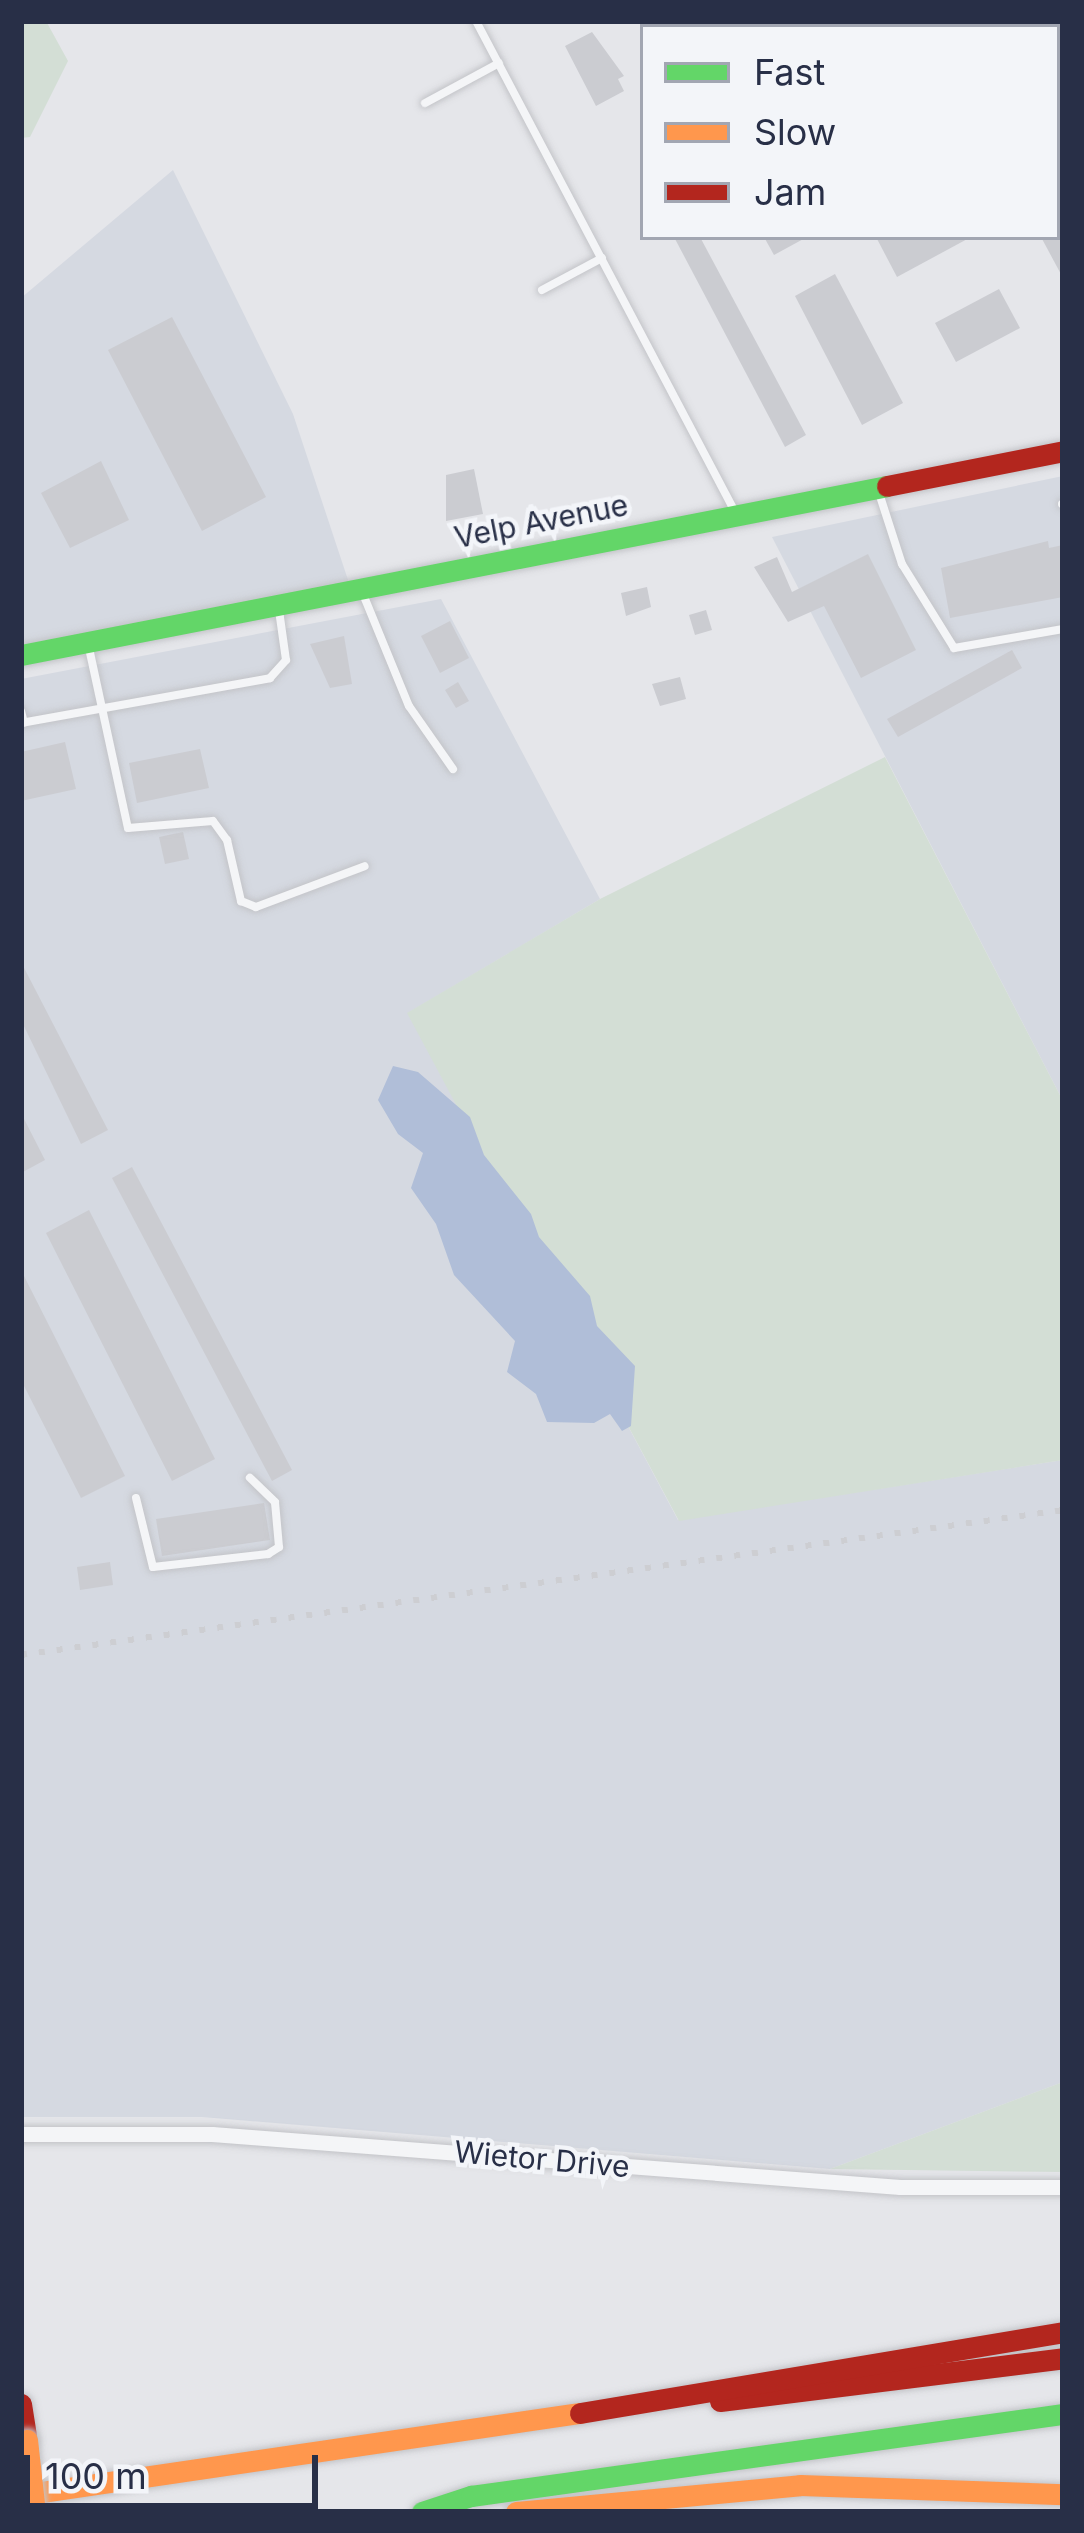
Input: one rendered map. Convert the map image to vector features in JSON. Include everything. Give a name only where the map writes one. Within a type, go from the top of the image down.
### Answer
[{"type":"main road","name":"Velp Avenue","points":[[24,652],[1063,451]]},
{"type":"main road","points":[[21,2495],[638,2405],[764,2377],[1063,2332]]},
{"type":"main road","points":[[638,2405],[763,2398],[1063,2358]]},
{"type":"main road","points":[[21,2404],[35,2512]]},
{"type":"main road","points":[[422,2512],[471,2496],[1063,2414]]},
{"type":"main road","points":[[516,2512],[800,2486],[1063,2494]]},
{"type":"street","name":"Wietor Drive","points":[[21,2134],[190,2132],[900,2187],[1063,2187]]},
{"type":"lane","points":[[476,21],[736,513]]},
{"type":"lane","points":[[424,103],[499,62]]},
{"type":"lane","points":[[542,290],[602,258]]},
{"type":"lane","points":[[877,486],[902,564],[954,648],[1063,628]]},
{"type":"lane","points":[[361,587],[409,706],[453,769]]},
{"type":"lane","points":[[21,711],[23,723],[278,673],[286,660],[278,603]]},
{"type":"lane","points":[[88,640],[123,824],[213,821],[227,840],[247,905],[365,866]]},
{"type":"lane","points":[[136,1498],[153,1567],[268,1554],[279,1547],[275,1502],[250,1478]]},
{"type":"shaded area","points":[[21,21],[46,21],[68,61],[30,137],[21,138]]},
{"type":"shaded area","points":[[173,170],[293,414],[351,589],[21,652],[21,298]]},
{"type":"shaded area","points":[[1063,476],[1063,1101],[772,537]]},
{"type":"shaded area","points":[[441,599],[600,899],[408,1013],[678,1520],[1063,1460],[1063,2082],[830,2169],[202,2117],[21,2117],[21,679]]},
{"type":"shaded area","points":[[885,757],[1063,1101],[1063,1460],[679,1521],[407,1013],[600,899]]},
{"type":"shaded area","points":[[1063,2082],[1063,2172],[830,2169]]},
{"type":"water","points":[[393,1066],[418,1072],[470,1117],[484,1155],[531,1214],[539,1237],[590,1296],[597,1326],[635,1366],[631,1426],[622,1431],[610,1414],[594,1423],[547,1422],[536,1394],[507,1372],[515,1341],[454,1275],[436,1224],[411,1188],[423,1153],[398,1134],[378,1100]]},
{"type":"building","points":[[592,32],[624,76],[618,79],[624,91],[596,106],[565,46]]},
{"type":"building","points":[[1063,237],[1063,278],[1043,240]]},
{"type":"building","points":[[676,240],[702,240],[806,435],[785,447]]},
{"type":"building","points":[[766,240],[802,240],[774,255]]},
{"type":"building","points":[[878,240],[965,240],[897,277]]},
{"type":"building","points":[[835,274],[903,403],[862,425],[795,296]]},
{"type":"building","points":[[999,289],[1020,328],[956,362],[935,323]]},
{"type":"building","points":[[172,317],[266,497],[202,531],[108,350]]},
{"type":"building","points":[[101,461],[129,520],[70,548],[41,493]]},
{"type":"building","points":[[474,469],[483,514],[446,521],[446,475]]},
{"type":"building","points":[[1048,541],[1049,548],[1063,545],[1063,597],[950,618],[941,568]]},
{"type":"building","points":[[868,554],[916,650],[861,678],[824,606],[788,622],[754,567],[777,557],[792,592]]},
{"type":"building","points":[[647,587],[651,607],[626,616],[621,593]]},
{"type":"building","points":[[706,610],[712,630],[695,635],[689,615]]},
{"type":"building","points":[[450,621],[469,658],[440,673],[421,636]]},
{"type":"building","points":[[344,636],[352,684],[330,688],[310,644]]},
{"type":"building","points":[[1012,650],[1022,668],[898,737],[887,719]]},
{"type":"building","points":[[680,677],[686,699],[660,706],[652,684]]},
{"type":"building","points":[[458,682],[469,701],[456,708],[445,690]]},
{"type":"building","points":[[65,742],[76,789],[21,801],[21,752]]},
{"type":"building","points":[[200,749],[209,788],[137,803],[129,763]]},
{"type":"building","points":[[183,832],[189,859],[165,864],[159,837]]},
{"type":"building","points":[[21,962],[108,1130],[81,1144],[21,1020]]},
{"type":"building","points":[[21,1113],[45,1160],[21,1173]]},
{"type":"building","points":[[132,1167],[292,1470],[272,1481],[112,1178]]},
{"type":"building","points":[[89,1210],[215,1459],[172,1481],[46,1233]]},
{"type":"building","points":[[21,1270],[125,1476],[81,1498],[21,1380]]},
{"type":"building","points":[[264,1503],[270,1540],[162,1556],[156,1519]]},
{"type":"building","points":[[110,1562],[113,1585],[80,1590],[77,1567]]},
{"type":"railway","points":[[21,1655],[1063,1510]]},
{"type":"traffic: fast","points":[[21,655],[887,486]]},
{"type":"traffic: fast","points":[[422,2512],[471,2496],[1063,2414]]},
{"type":"traffic: slow","points":[[21,2495],[580,2413]]},
{"type":"traffic: slow","points":[[27,2440],[35,2512]]},
{"type":"traffic: slow","points":[[516,2512],[800,2485],[1063,2494]]},
{"type":"traffic: jam","points":[[887,486],[1063,451]]},
{"type":"traffic: jam","points":[[580,2413],[1063,2332]]},
{"type":"traffic: jam","points":[[720,2401],[1063,2358]]},
{"type":"traffic: jam","points":[[21,2404],[27,2440]]}]
